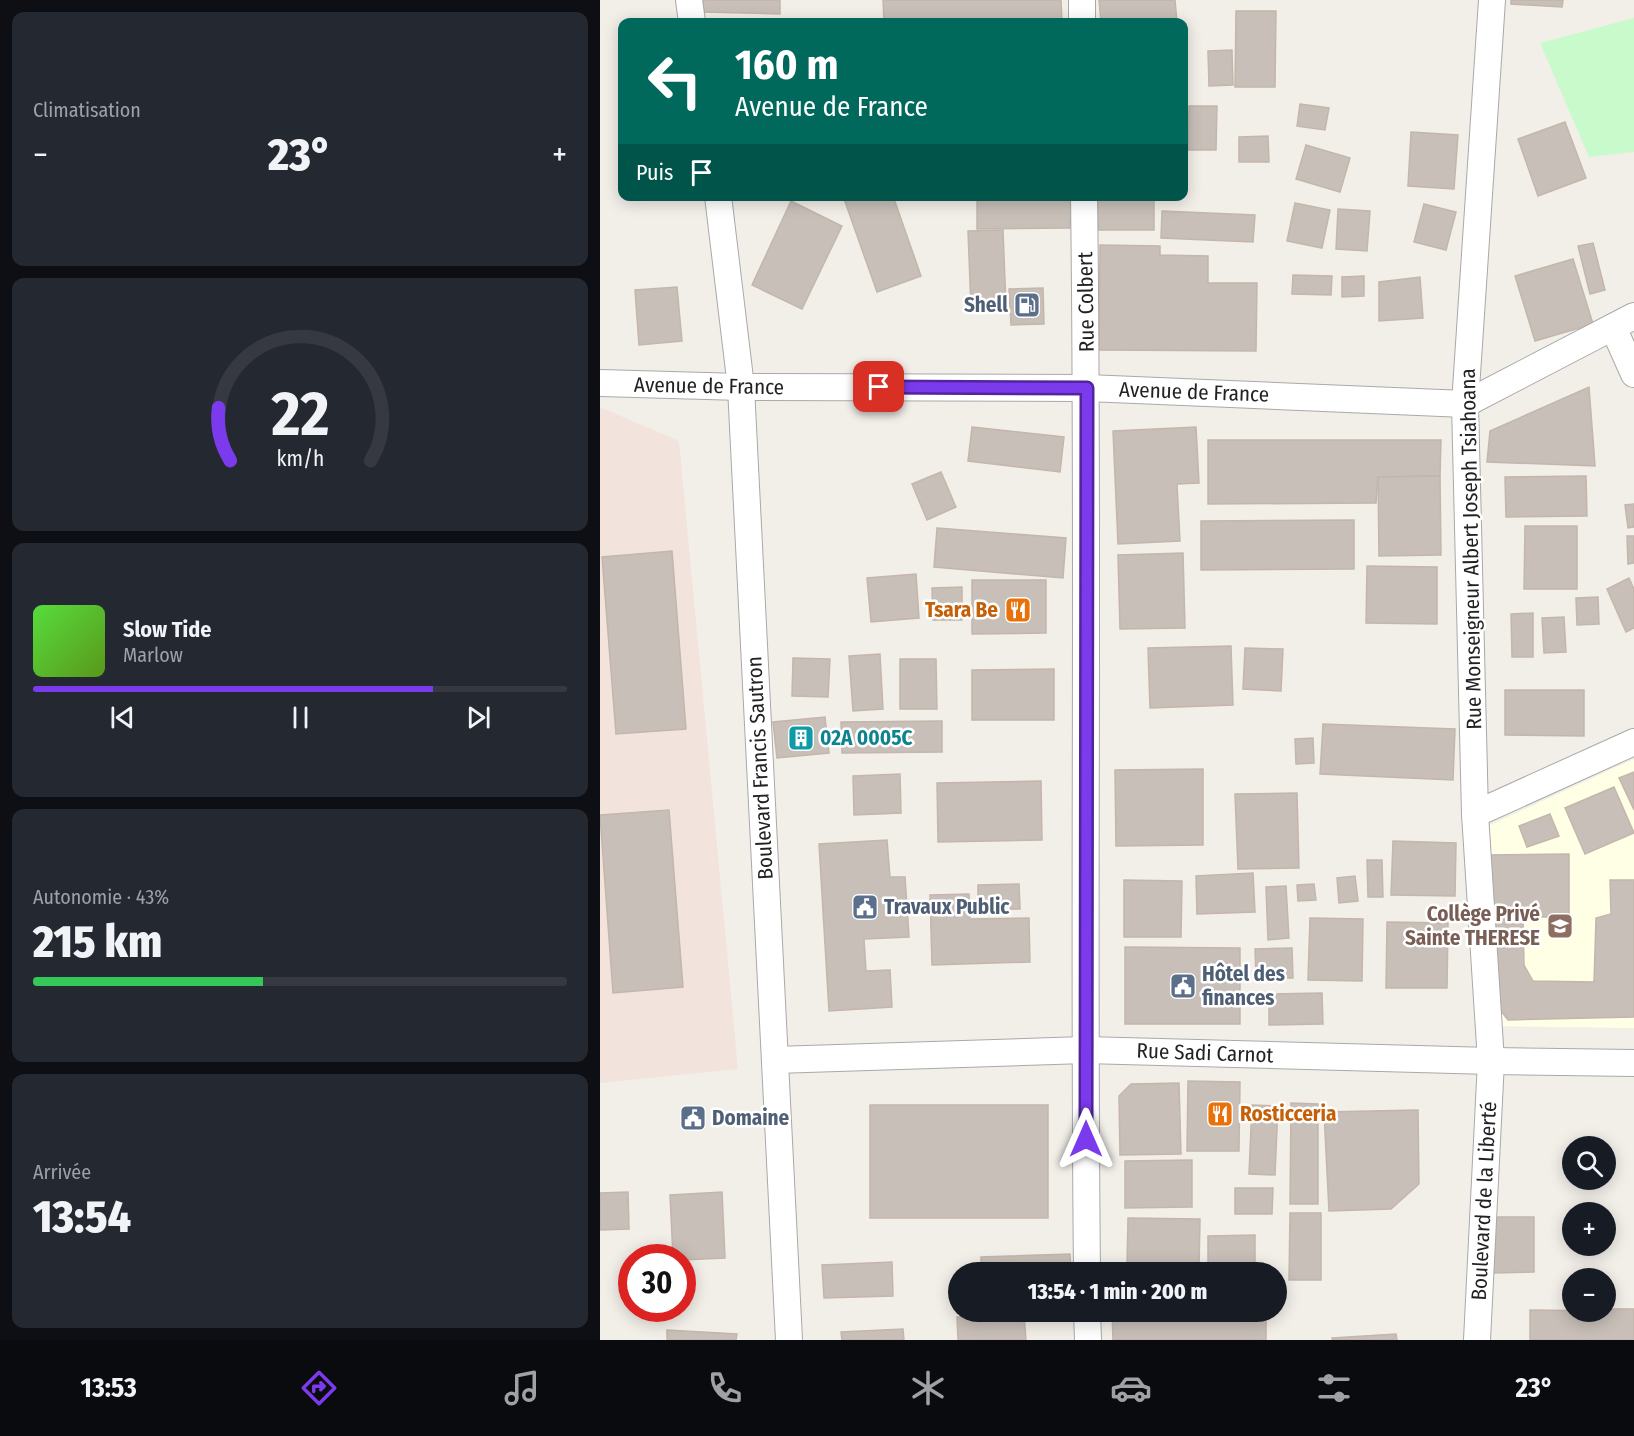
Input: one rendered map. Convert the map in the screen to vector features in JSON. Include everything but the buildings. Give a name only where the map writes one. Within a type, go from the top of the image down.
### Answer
[{"type":"street","points":[[689,0],[691,18]]},
{"type":"street","points":[[1082,0],[1082,18]]},
{"type":"street","name":"Rue Monseigneur Albert Joseph Tsiahoana","points":[[1491,1061],[1475,814],[1465,404],[1492,0]]},
{"type":"street","name":"Boulevard Francis Sautron","points":[[719,201],[741,387],[789,1340]]},
{"type":"street","name":"Rue Colbert","points":[[1084,201],[1087,388],[1085,1050],[1087,1262]]},
{"type":"street","points":[[1465,404],[1624,322],[1634,374]]},
{"type":"street","name":"Avenue de France","points":[[600,383],[741,387],[1087,388],[1465,404]]},
{"type":"street","points":[[1475,814],[1634,742]]},
{"type":"street","name":"Rue Sadi Carnot","points":[[775,1060],[1085,1050],[1634,1063]]},
{"type":"street","name":"Boulevard de la Liberté","points":[[1477,1340],[1491,1061]]},
{"type":"street","points":[[1087,1322],[1088,1340]]},
{"type":"shaded area","points":[[600,407],[679,441],[738,1069],[600,1083]]},
{"type":"shaded area","name":"Collège Privé Sainte THERESE","points":[[1634,759],[1634,1028],[1482,1026],[1488,826]]},
{"type":"green space","points":[[1634,18],[1634,152],[1589,157],[1540,43]]},
{"type":"place","name":"Shell","points":[[1027,305]]},
{"type":"place","name":"Tsara Be","points":[[1018,610]]},
{"type":"place","name":"02A 0005C","points":[[801,738]]},
{"type":"place","name":"Travaux Public","points":[[865,907]]},
{"type":"place","name":"Collège Privé Sainte THERESE","points":[[1560,926]]},
{"type":"place","name":"Hôtel des finances","points":[[1183,986]]},
{"type":"place","name":"Rosticceria","points":[[1220,1114]]},
{"type":"place","name":"Domaine","points":[[693,1118]]},
{"type":"route","points":[[879,387],[1087,388],[1086,1139]]}]
